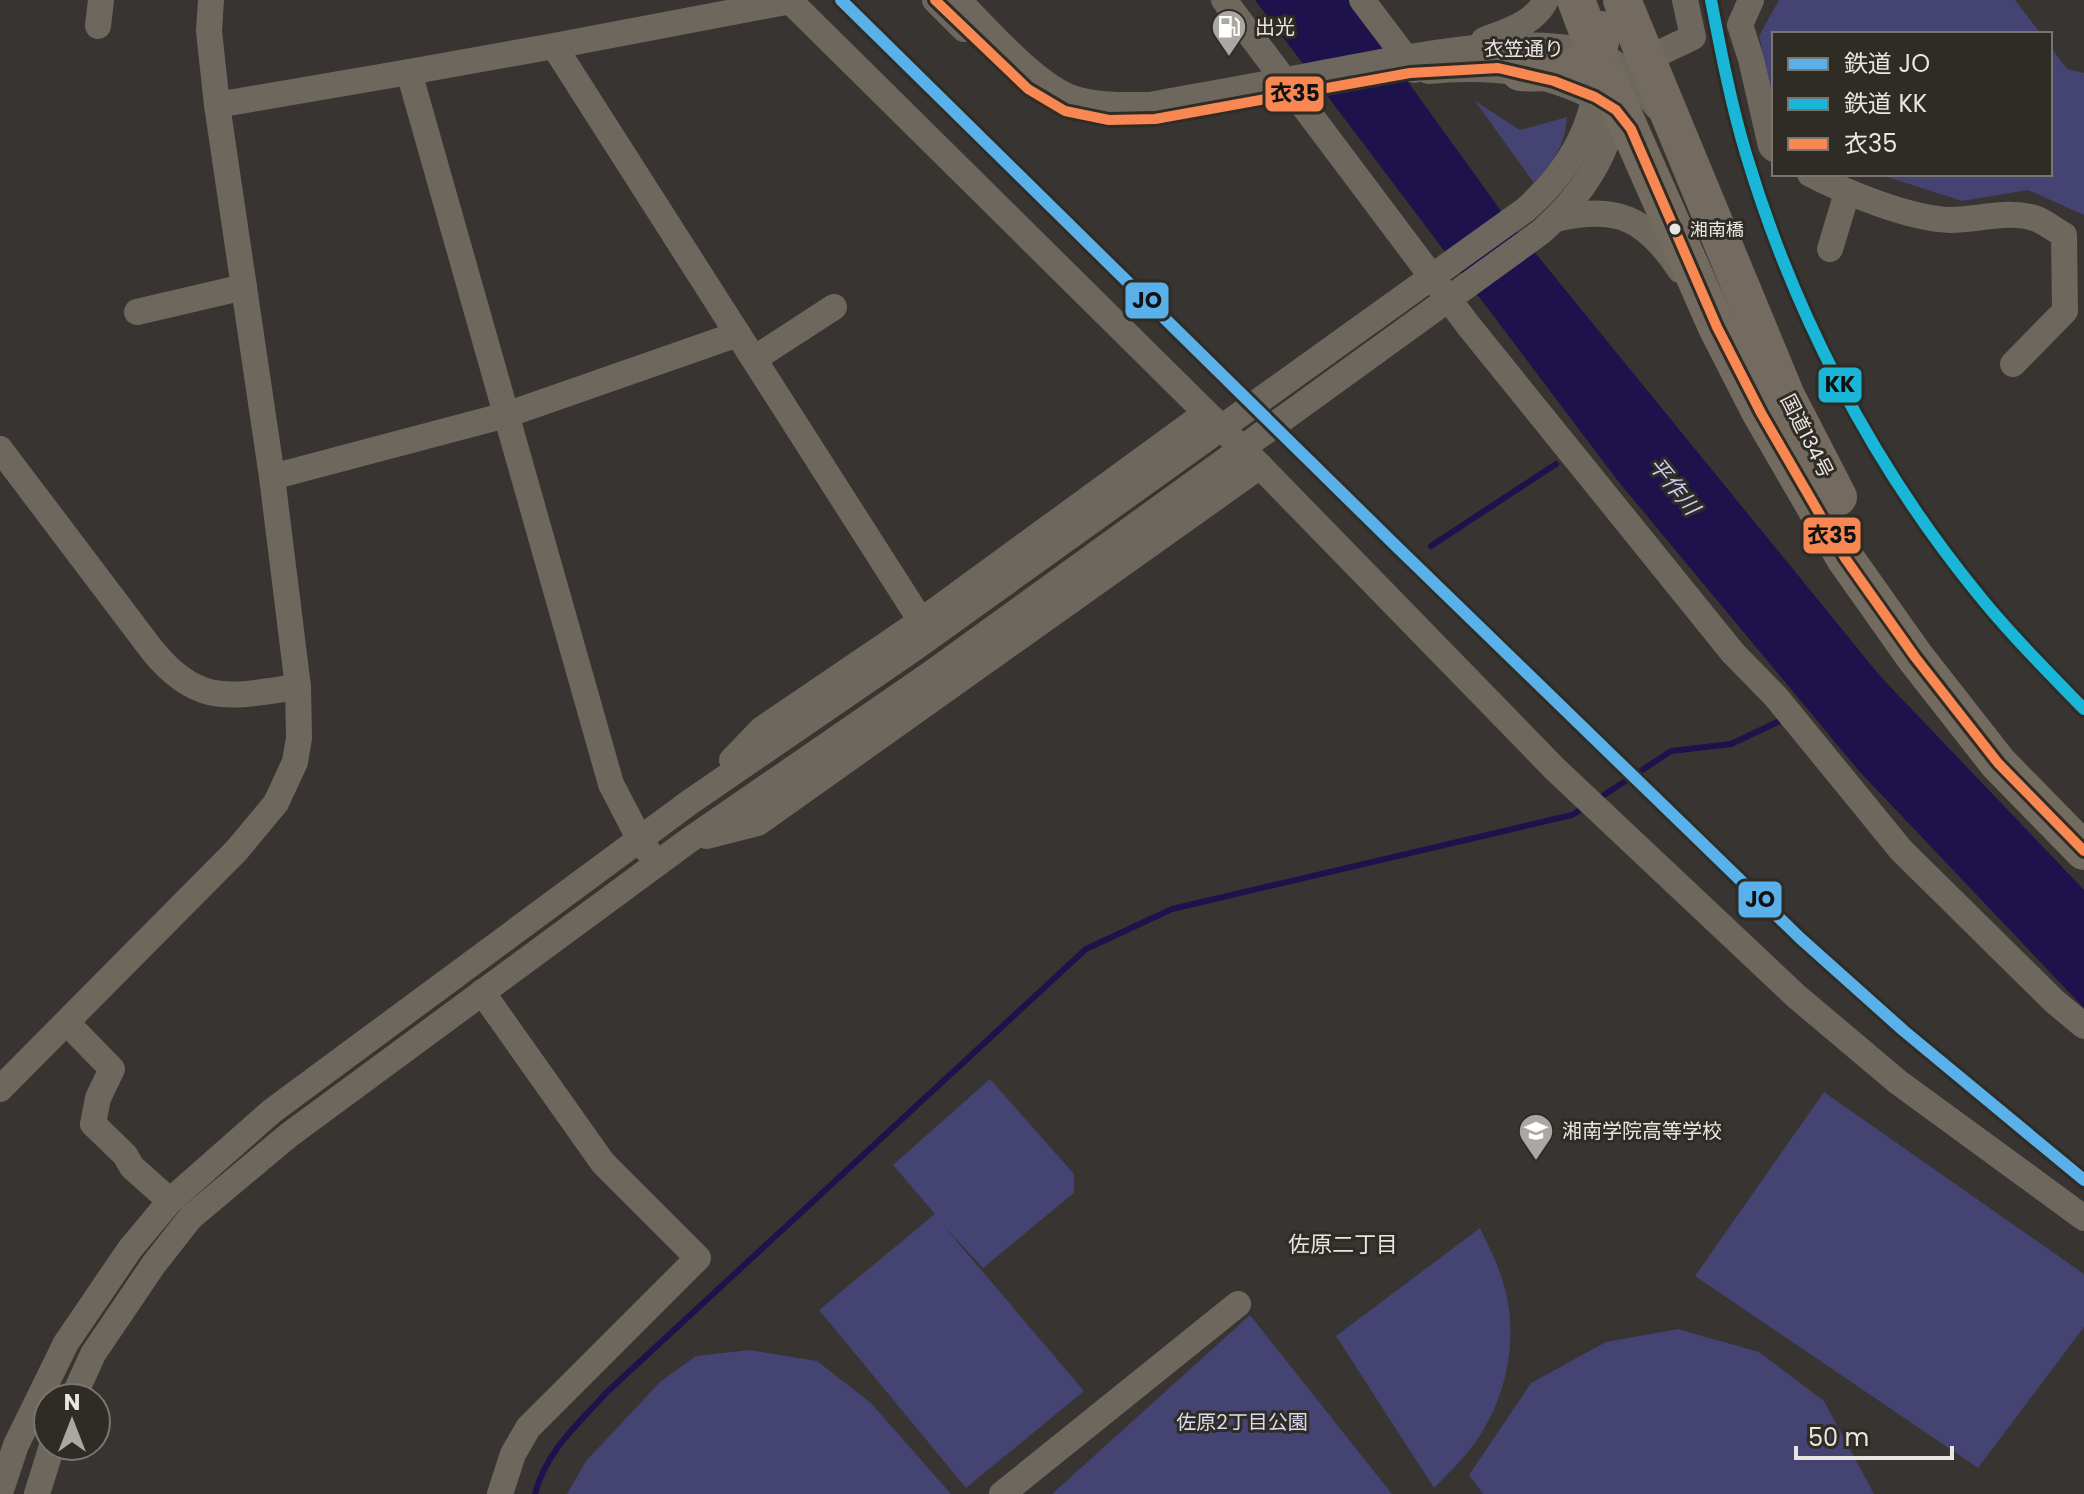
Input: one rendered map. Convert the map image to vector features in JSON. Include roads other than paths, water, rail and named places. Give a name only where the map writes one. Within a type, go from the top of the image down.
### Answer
[{"type":"highway","name":"国道134号","points":[[1576,0],[1617,88],[1717,327],[1761,413],[1845,558],[1915,657],[1998,763],[2084,851]]},
{"type":"highway","points":[[1595,0],[1602,23],[1602,40],[1617,88]]},
{"type":"highway","points":[[1608,0],[1616,22],[1617,88]]},
{"type":"highway","name":"国道134号","points":[[1617,88],[1622,0]]},
{"type":"highway","points":[[1520,72],[1559,71],[1580,65],[1617,88]]},
{"type":"highway","name":"国道134号","points":[[1617,88],[1685,150],[1786,396],[1863,546],[1933,644],[2016,748],[2084,818]]},
{"type":"street","points":[[0,1089],[237,850],[276,803],[295,762],[299,738],[298,687],[272,477],[217,105],[209,31],[211,0]]},
{"type":"street","name":"衣笠通り","points":[[935,0],[1028,89],[1065,111],[1109,120],[1155,119],[1295,86],[1527,46],[1559,47],[1617,88]]},
{"type":"street","name":"衣笠通り","points":[[958,0],[1039,77],[1072,98],[1110,106],[1149,105],[1295,86]]},
{"type":"street","points":[[1224,0],[1295,86],[1468,325],[1733,653],[1776,697],[1901,850],[2054,1001],[2084,1026]]},
{"type":"street","points":[[1362,0],[1409,64]]},
{"type":"street","name":"衣笠通り","points":[[1409,64],[1521,26],[1542,8],[1546,0]]},
{"type":"street","points":[[0,1493],[16,1445],[66,1343],[130,1249],[170,1201],[272,1111],[690,802],[913,649],[1525,210],[1542,195],[1575,152],[1587,126],[1617,88],[1693,37],[1685,0]]},
{"type":"street","points":[[1751,0],[1740,25],[1772,147]]},
{"type":"street","points":[[217,105],[790,1],[1260,466],[1555,769],[1819,1017],[1898,1082],[2084,1218]]},
{"type":"street","points":[[554,46],[921,621]]},
{"type":"street","name":"衣笠通り","points":[[1409,64],[1498,68],[1520,72]]},
{"type":"street","points":[[409,72],[611,784],[640,840],[658,863]]},
{"type":"street","points":[[80,1382],[93,1354],[154,1264],[191,1217],[289,1135],[688,841],[929,675],[1548,226],[1568,207],[1595,169],[1610,134],[1617,88]]},
{"type":"street","points":[[1814,176],[1847,193],[1916,215],[1950,220],[2015,215],[2036,219],[2064,235],[2074,312],[2013,364]]},
{"type":"street","points":[[1830,249],[1847,193]]},
{"type":"street","points":[[1548,226],[1581,214],[1603,213],[1627,217],[1655,237],[1717,327]]},
{"type":"street","points":[[137,312],[244,287]]},
{"type":"street","points":[[754,359],[834,307]]},
{"type":"street","points":[[272,477],[506,415],[738,334]]},
{"type":"street","points":[[690,802],[762,729],[921,621],[1206,413]]},
{"type":"street","points":[[1168,440],[1220,495]]},
{"type":"street","points":[[0,449],[152,650],[180,679],[197,689],[234,696],[298,687]]},
{"type":"street","points":[[688,841],[758,823],[1260,466]]},
{"type":"street","points":[[482,992],[603,1163],[698,1258],[528,1428],[513,1454],[500,1494]]},
{"type":"street","points":[[67,1023],[112,1069],[98,1098],[93,1124],[125,1155],[132,1167],[170,1201]]},
{"type":"street","points":[[1002,1494],[1238,1304]]},
{"type":"street","points":[[37,1494],[47,1462]]},
{"type":"water","name":"平作川","points":[[1255,0],[1349,0],[1501,211],[1880,676],[2084,890],[2084,1008],[1859,771],[1618,481]]},
{"type":"waterway","points":[[1431,546],[1556,464]]},
{"type":"waterway","points":[[1598,799],[1671,751],[1731,744],[1786,718]]},
{"type":"waterway","points":[[535,1494],[555,1451],[607,1392],[1086,949],[1172,909],[1572,815],[1585,807]]},
{"type":"rail line","name":"JO","points":[[841,0],[1800,938],[1904,1031],[2084,1180]]},
{"type":"rail line","name":"KK","points":[[1711,0],[1736,116],[1765,212],[1811,327],[1838,382],[1868,436],[1936,539],[1999,620],[2084,709]]},
{"type":"place","name":"出光","points":[[1229,58]]},
{"type":"place","name":"湘南橋","points":[[1675,229]]},
{"type":"place","name":"湘南学院高等学校","points":[[1536,1162]]},
{"type":"district","name":"佐原二丁目","points":[[1343,1244]]},
{"type":"park label","name":"佐原2丁目公園","points":[[1242,1422]]}]
